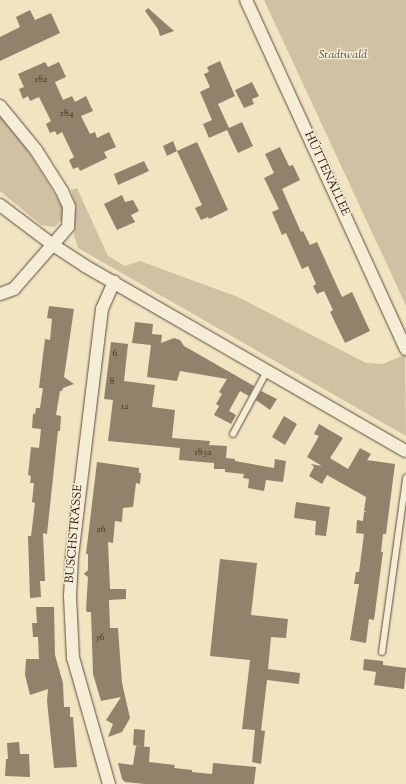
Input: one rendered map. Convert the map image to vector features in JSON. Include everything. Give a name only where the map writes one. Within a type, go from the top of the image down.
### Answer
[{"type":"street","name":"HÜTTENALLEE","points":[[246,0],[406,349]]},
{"type":"street","points":[[0,106],[36,150],[62,191],[69,207],[68,227],[14,289],[0,294]]},
{"type":"street","points":[[0,205],[53,245],[114,282],[406,451]]},
{"type":"street","name":"BUSCHSTRASSE","points":[[109,784],[73,658],[70,596],[72,557],[102,309],[114,282]]},
{"type":"lane","points":[[233,434],[267,371]]},
{"type":"lane","points":[[382,652],[406,478]]},
{"type":"green space","name":"Stadtwald","points":[[264,0],[406,0],[406,306],[390,271]]},
{"type":"green space","points":[[0,114],[22,141],[62,206],[63,218],[55,227],[41,225],[0,191]]},
{"type":"green space","points":[[77,188],[108,256],[125,266],[140,261],[238,297],[366,363],[382,364],[405,355],[406,436],[78,248],[74,235],[76,207],[71,190]]},
{"type":"building","points":[[148,8],[174,31],[160,36],[158,29],[145,11]]},
{"type":"building","points":[[30,10],[35,20],[51,13],[60,33],[0,61],[0,37],[20,27],[16,17]]},
{"type":"building","points":[[220,61],[235,96],[218,104],[229,128],[242,122],[253,146],[238,153],[227,130],[209,138],[203,124],[212,120],[200,92],[210,87],[204,74],[209,72],[207,67]]},
{"type":"building","points":[[45,62],[48,67],[59,62],[66,77],[55,82],[63,100],[72,96],[75,102],[86,96],[93,111],[81,116],[90,134],[95,132],[97,138],[109,132],[116,147],[104,152],[107,158],[80,171],[78,167],[73,169],[69,160],[74,157],[62,132],[57,135],[55,131],[50,133],[46,124],[51,121],[39,97],[30,101],[28,96],[23,99],[19,89],[24,87],[18,74]]},
{"type":"building","points":[[252,82],[259,96],[252,99],[254,104],[244,108],[235,90]]},
{"type":"building","points":[[173,141],[177,151],[167,156],[163,146]]},
{"type":"building","points":[[197,142],[228,210],[209,219],[208,217],[201,220],[195,208],[202,205],[177,151]]},
{"type":"building","points":[[280,147],[289,166],[293,165],[300,180],[282,189],[301,232],[303,231],[310,245],[317,242],[342,297],[352,292],[370,331],[345,343],[330,312],[333,310],[324,291],[317,294],[313,286],[316,284],[308,266],[302,269],[286,233],[282,235],[272,212],[279,209],[264,178],[274,173],[265,154]]},
{"type":"building","points":[[144,161],[149,171],[118,185],[114,174]]},
{"type":"building","points":[[122,195],[125,202],[133,200],[139,211],[131,215],[135,222],[117,230],[104,204]]},
{"type":"building","points":[[49,306],[74,309],[64,377],[74,384],[63,388],[62,391],[60,391],[56,415],[61,416],[60,431],[58,431],[47,534],[43,533],[45,581],[40,581],[41,597],[30,598],[28,536],[31,536],[35,503],[32,502],[34,483],[30,483],[31,476],[28,475],[31,447],[39,448],[41,429],[32,428],[33,414],[35,414],[36,408],[40,408],[43,388],[39,388],[45,339],[50,340],[52,319],[47,318]]},
{"type":"building","points":[[135,322],[153,324],[152,334],[162,335],[161,343],[174,338],[180,340],[184,346],[254,386],[249,396],[240,391],[229,411],[236,415],[231,424],[214,415],[219,406],[216,404],[222,394],[219,392],[227,379],[180,371],[177,381],[147,377],[151,345],[132,343]]},
{"type":"building","points":[[111,342],[128,344],[124,381],[155,385],[152,407],[175,410],[172,438],[210,441],[209,445],[227,446],[226,458],[235,459],[235,461],[274,468],[275,459],[286,461],[283,482],[266,480],[264,491],[248,488],[249,479],[243,478],[244,474],[225,472],[225,469],[214,469],[214,463],[179,460],[180,448],[108,441],[113,400],[104,399]]},
{"type":"building","points":[[261,391],[277,399],[270,410],[256,400]]},
{"type":"building","points":[[284,416],[297,424],[285,445],[272,437]]},
{"type":"building","points":[[319,424],[343,438],[330,458],[348,469],[360,448],[371,454],[367,460],[395,464],[386,534],[383,534],[381,552],[383,552],[374,620],[369,619],[366,643],[350,640],[359,584],[354,584],[356,572],[359,572],[364,534],[356,533],[357,520],[363,521],[364,512],[367,512],[364,511],[366,497],[327,475],[322,484],[309,476],[314,467],[311,464],[322,466],[307,457],[319,436],[314,434]]},
{"type":"building","points":[[97,462],[139,468],[139,473],[141,473],[140,484],[136,483],[133,507],[123,508],[122,522],[115,521],[113,543],[108,542],[110,589],[126,589],[126,599],[109,600],[110,628],[118,628],[122,683],[130,718],[122,732],[108,737],[113,724],[106,720],[121,697],[101,701],[93,674],[91,612],[87,612],[86,610],[88,577],[84,574],[88,570],[88,554],[86,554]]},
{"type":"building","points":[[296,502],[330,507],[326,536],[315,535],[316,521],[294,518]]},
{"type":"building","points":[[220,559],[257,563],[251,615],[288,619],[286,638],[271,637],[268,669],[300,673],[299,684],[267,680],[261,730],[265,731],[261,764],[252,762],[255,730],[242,729],[250,660],[210,656]]},
{"type":"building","points":[[36,607],[54,607],[55,655],[63,683],[64,707],[70,707],[70,717],[73,717],[77,767],[54,768],[47,701],[48,689],[30,695],[25,675],[26,659],[39,659],[38,637],[33,637],[32,623],[37,623]]},
{"type":"building","points":[[364,659],[383,661],[383,665],[406,668],[404,689],[374,685],[376,672],[363,670]]},
{"type":"building","points":[[134,729],[145,730],[144,747],[133,745]]},
{"type":"building","points":[[19,742],[20,754],[29,754],[30,777],[5,776],[6,759],[8,759],[7,743]]},
{"type":"building","points":[[136,746],[150,747],[149,762],[175,765],[174,768],[192,770],[192,772],[212,774],[213,763],[256,767],[254,784],[145,784],[125,782],[122,779],[118,763],[133,765]]}]
